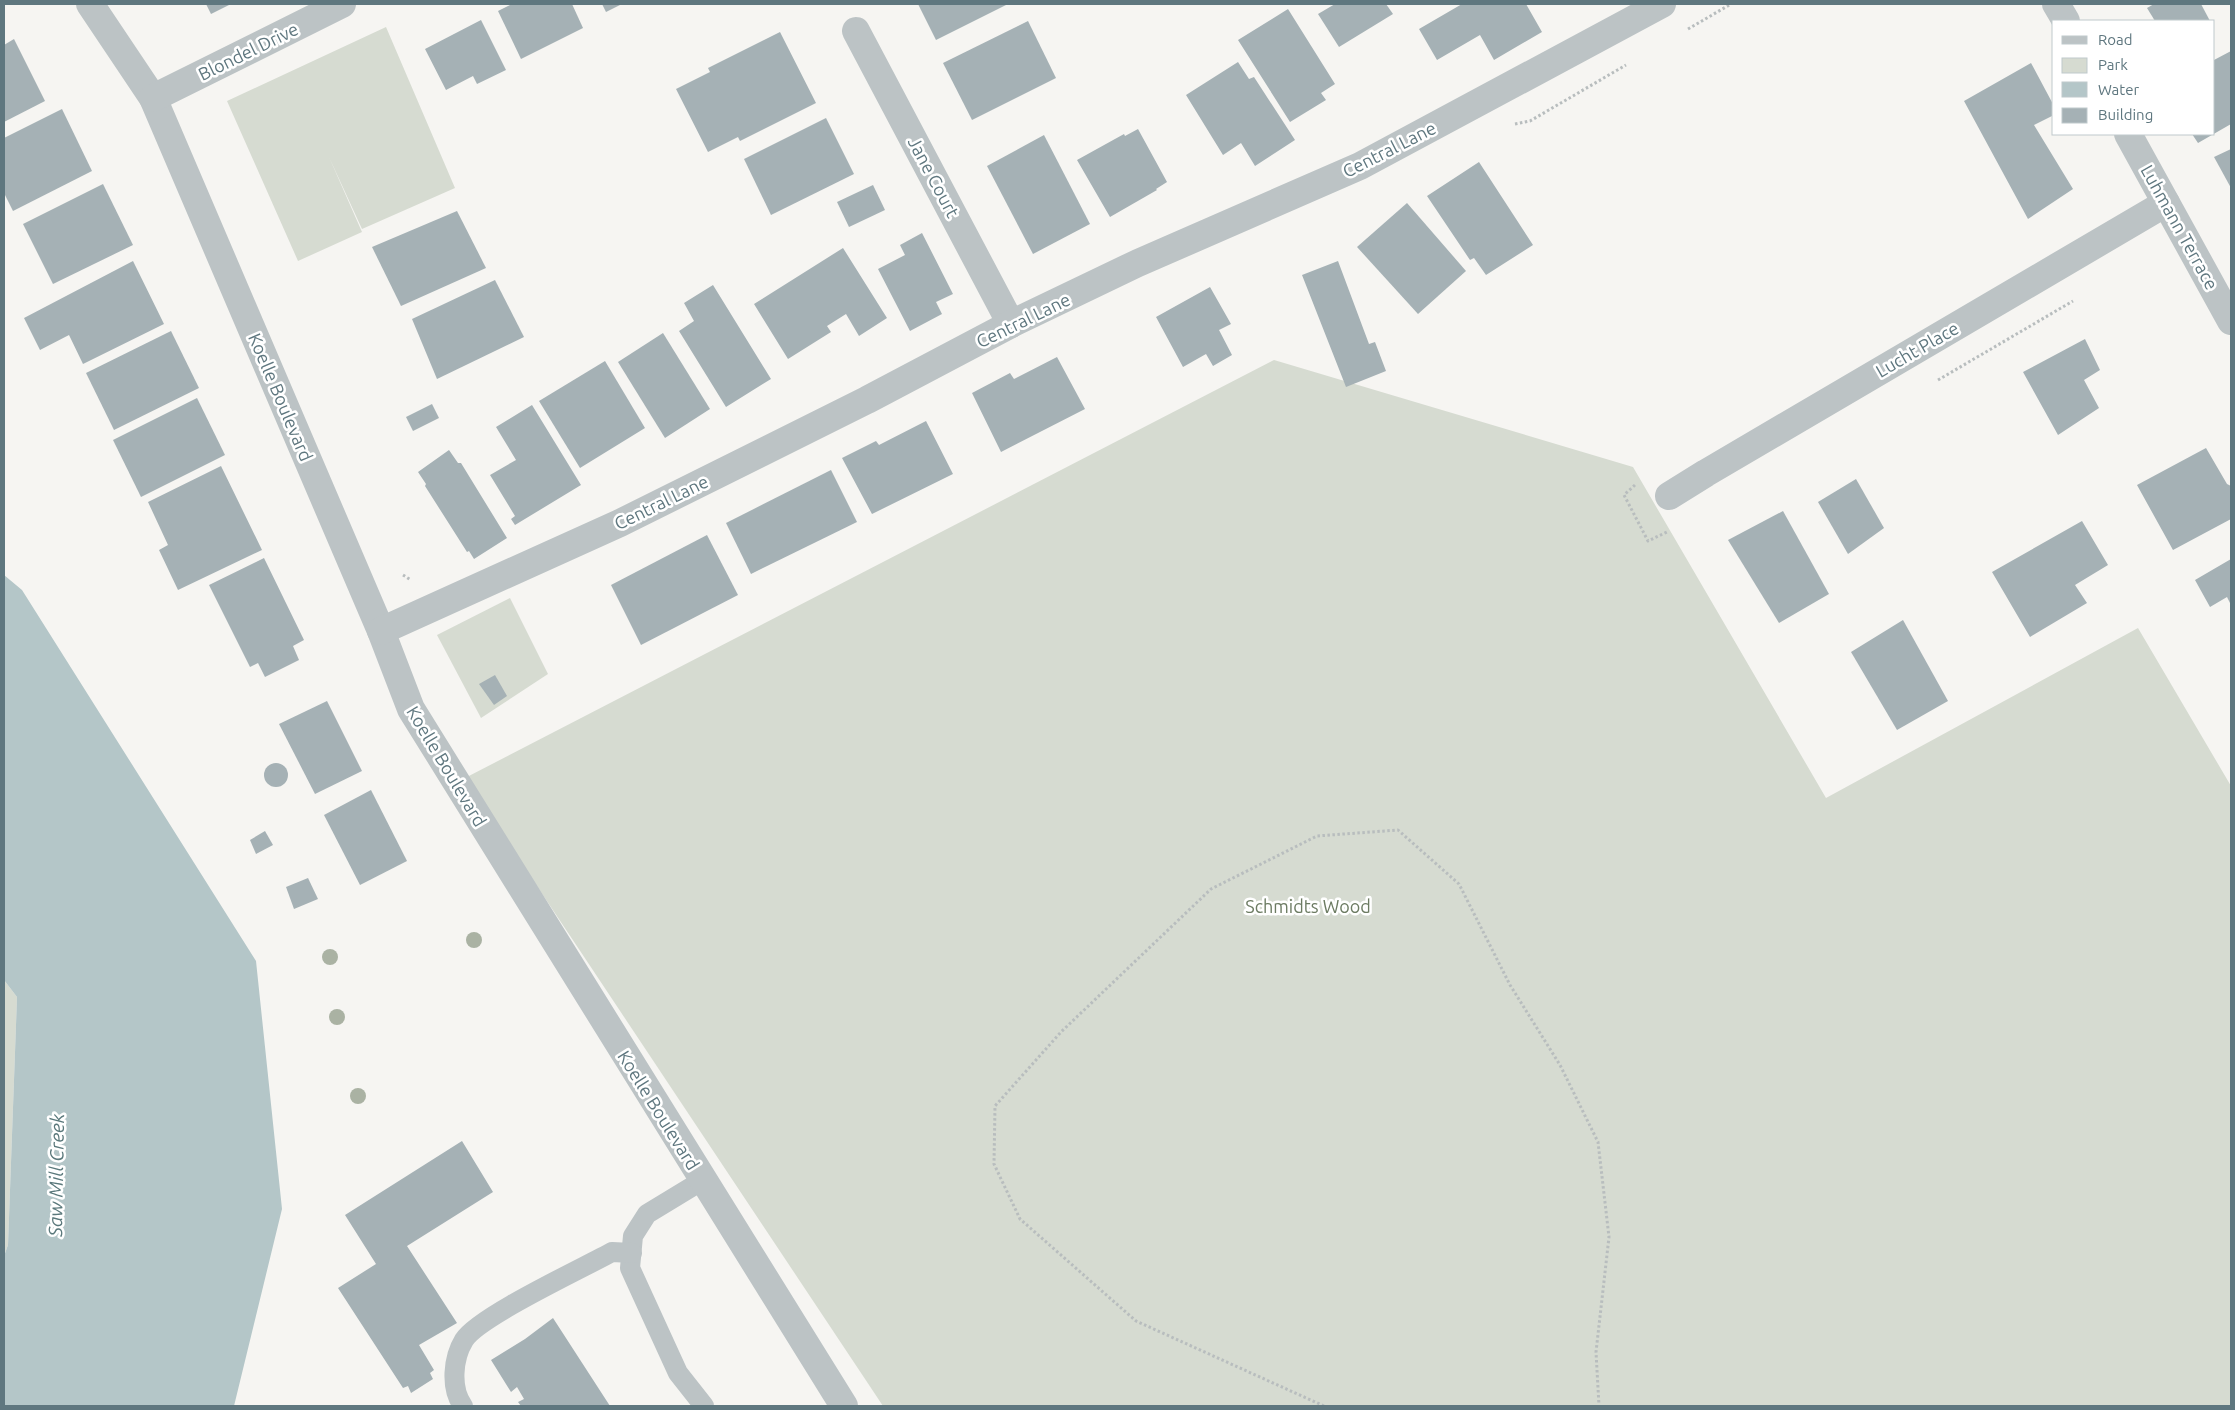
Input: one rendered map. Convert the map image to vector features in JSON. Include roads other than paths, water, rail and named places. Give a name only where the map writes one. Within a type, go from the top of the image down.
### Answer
[{"type":"street","name":"Koelle Boulevard","points":[[90,4],[153,98],[381,631],[411,709],[844,1406]]},
{"type":"street","name":"Blondel Drive","points":[[153,98],[342,4]]},
{"type":"street","name":"Central Lane","points":[[381,631],[620,523],[867,400],[1012,324],[1138,264],[1360,166],[1622,13],[1662,4]]},
{"type":"street","points":[[2056,4],[2065,20]]},
{"type":"street","name":"Jane Court","points":[[856,31],[1012,324]]},
{"type":"street","name":"Luhmann Terrace","points":[[2129,135],[2231,321]]},
{"type":"street","name":"Lucht Place","points":[[1669,496],[2166,203]]},
{"type":"lane","points":[[703,1180],[647,1214],[633,1236],[630,1268],[678,1373],[704,1406]]},
{"type":"lane","points":[[463,1406],[453,1372],[464,1340],[484,1321],[612,1252],[632,1253]]},
{"type":"water","name":"Saw Mill Creek","points":[[4,575],[22,590],[256,961],[282,1209],[234,1406],[4,1406],[4,1256],[8,1245],[17,997],[4,980]]},
{"type":"park label","name":"Schmidts Wood","points":[[1308,906]]}]
